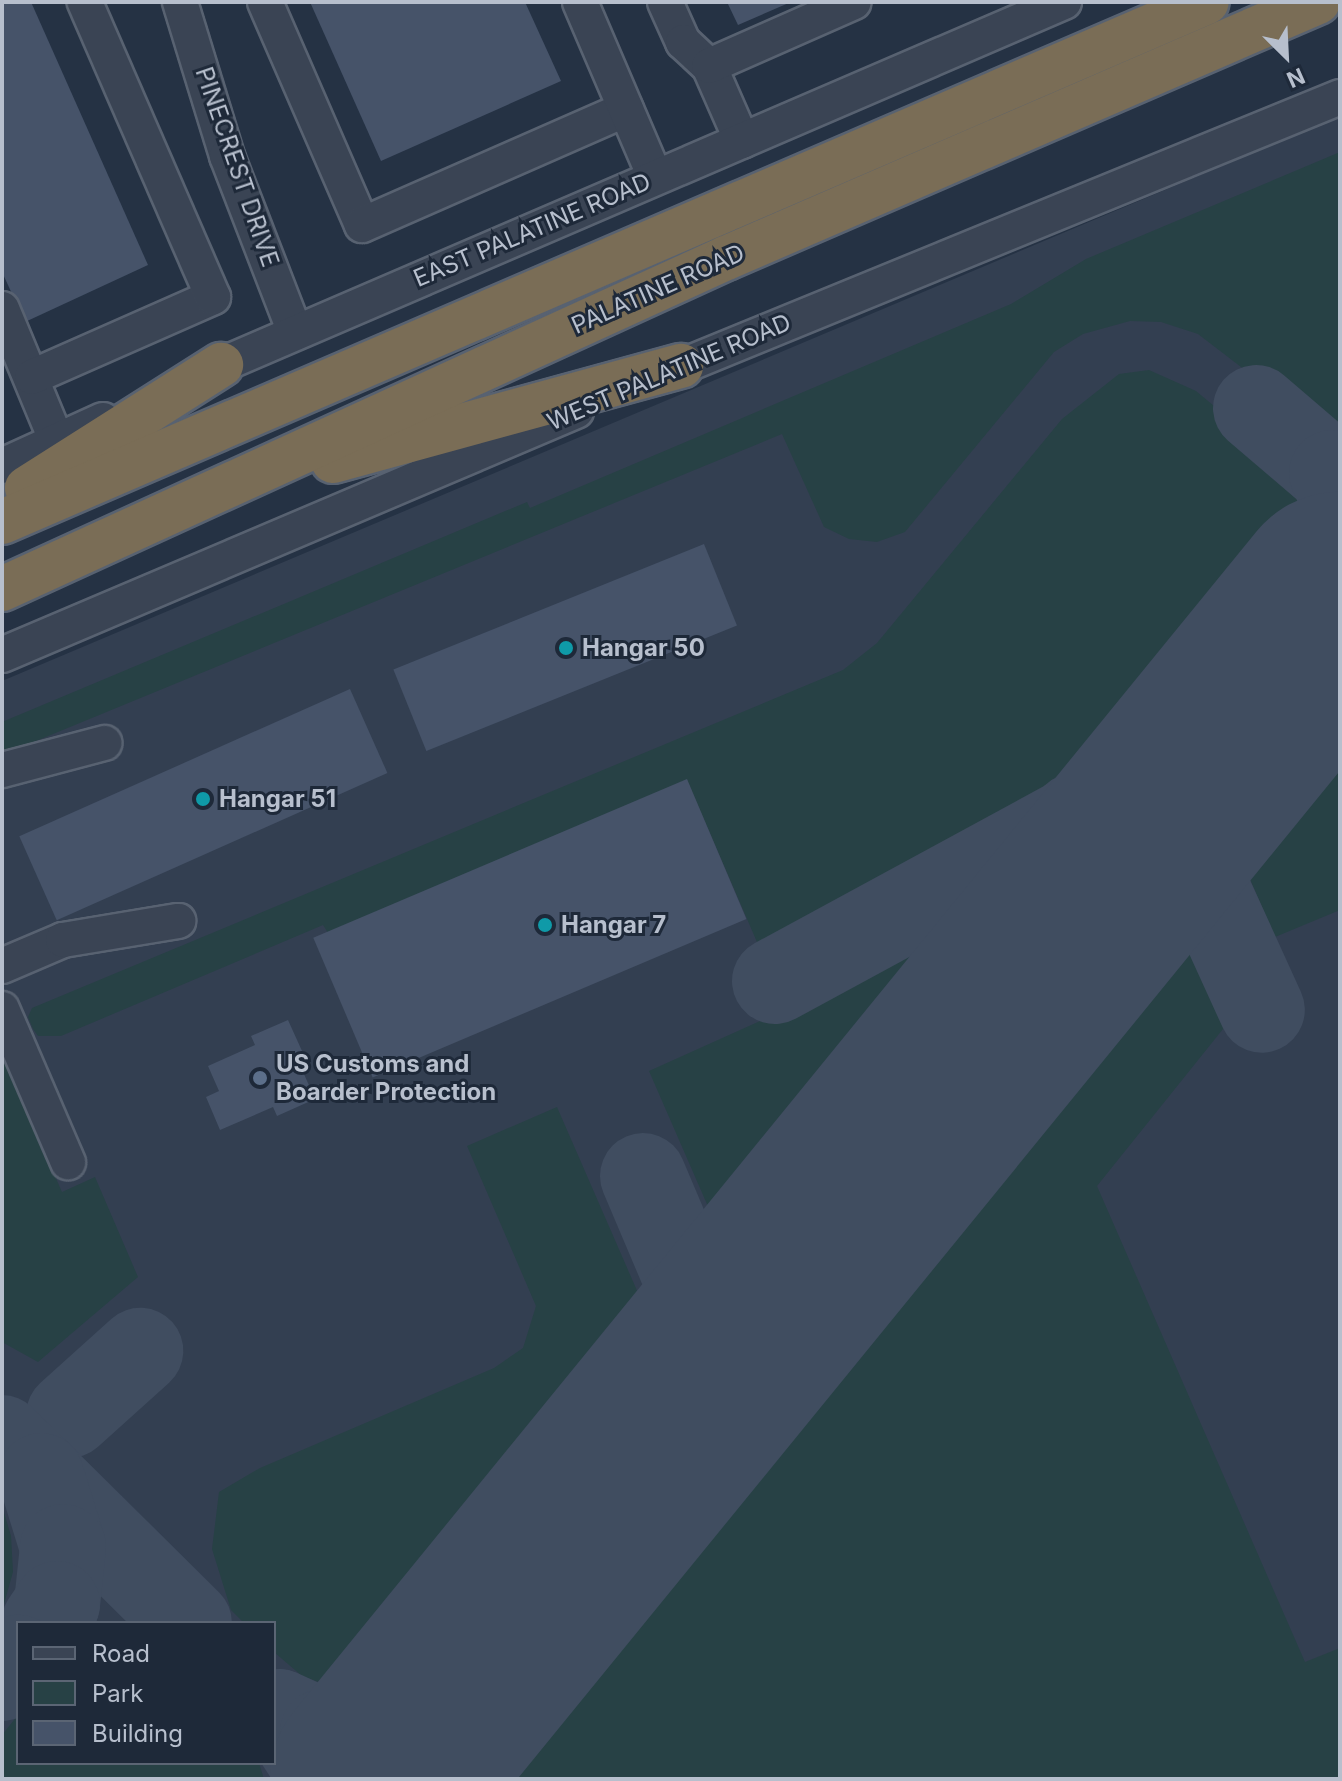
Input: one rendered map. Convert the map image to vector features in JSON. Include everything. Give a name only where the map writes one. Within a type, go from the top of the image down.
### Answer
[{"type":"highway","name":"PALATINE ROAD","points":[[2,522],[1207,2]]},
{"type":"highway","name":"PALATINE ROAD","points":[[2,589],[726,258],[1318,2]]},
{"type":"highway","points":[[2,504],[221,365]]},
{"type":"highway","points":[[207,496],[681,366]]},
{"type":"street","points":[[32,377],[213,297],[85,2]]},
{"type":"street","name":"PINECREST DRIVE","points":[[180,2],[227,156],[295,332]]},
{"type":"street","points":[[265,2],[362,225],[626,109]]},
{"type":"street","points":[[580,2],[655,177]]},
{"type":"street","points":[[665,2],[683,42],[709,66],[742,141]]},
{"type":"street","points":[[709,66],[854,2]]},
{"type":"street","name":"EAST PALATINE ROAD","points":[[2,466],[295,332],[1064,2]]},
{"type":"street","name":"WEST PALATINE ROAD","points":[[2,655],[681,366],[1340,97]]},
{"type":"street","points":[[2,309],[57,442]]},
{"type":"street","points":[[2,770],[104,743]]},
{"type":"street","points":[[2,966],[63,940],[178,921]]},
{"type":"street","points":[[2,1009],[68,1162]]},
{"type":"shaded area","points":[[1340,116],[1340,1779],[2,1779],[2,681]]},
{"type":"green space","points":[[1340,152],[1340,443],[1198,334],[1161,322],[1130,321],[1083,334],[1054,352],[905,532],[877,542],[849,539],[824,527],[782,434],[2,755],[2,722],[527,502],[530,508],[1011,304],[1086,259]]},
{"type":"green space","points":[[1149,370],[1196,391],[1286,466],[1302,489],[1312,525],[1312,555],[1285,612],[1180,740],[793,957],[760,949],[687,780],[332,939],[323,925],[61,1036],[38,1036],[33,1029],[28,1017],[32,1008],[843,670],[877,643],[1062,419],[1119,374]]},
{"type":"green space","points":[[1340,658],[1340,910],[1275,937],[1231,835],[1231,800],[1237,786]]},
{"type":"green space","points":[[1100,832],[1104,835],[765,1250],[746,1255],[732,1247],[720,1234],[649,1071],[787,1009],[784,1001],[792,989],[1052,843]]},
{"type":"green space","points":[[1139,916],[1163,917],[1184,928],[1227,1024],[1097,1186],[1305,1662],[1340,1648],[1340,1779],[451,1779],[457,1752],[477,1711],[1118,926]]},
{"type":"green space","points":[[2,1056],[62,1192],[95,1177],[138,1277],[38,1362],[2,1342]]},
{"type":"green space","points":[[557,1107],[662,1348],[653,1387],[434,1654],[396,1679],[362,1686],[332,1687],[302,1676],[276,1654],[276,1621],[242,1621],[231,1610],[212,1549],[219,1492],[260,1468],[494,1368],[523,1348],[536,1306],[467,1146]]},
{"type":"green space","points":[[2,1506],[11,1536],[13,1572],[2,1611]]},
{"type":"green space","points":[[16,1718],[16,1765],[260,1765],[264,1779],[2,1779],[2,1735]]},
{"type":"building","points":[[2,2],[31,2],[148,265],[25,322],[2,272]]},
{"type":"building","points":[[310,2],[525,2],[561,81],[381,161]]},
{"type":"building","points":[[727,2],[791,2],[738,25]]},
{"type":"building","name":"Hangar 50","points":[[704,544],[737,626],[426,751],[393,669]]},
{"type":"building","name":"Hangar 51","points":[[350,689],[387,773],[57,920],[19,836]]},
{"type":"building","name":"Hangar 7","points":[[687,779],[746,919],[373,1078],[313,938]]},
{"type":"building","name":"US Customs and Boarder Protection","points":[[288,1020],[307,1062],[300,1065],[315,1099],[277,1116],[273,1107],[220,1130],[206,1097],[219,1091],[208,1066],[255,1045],[251,1036]]},
{"type":"taxiway","points":[[1256,408],[1332,473],[1340,491]]},
{"type":"taxiway","points":[[775,981],[1230,734]]},
{"type":"taxiway","points":[[1075,816],[1119,816],[1195,878],[1210,896],[1262,1010]]},
{"type":"taxiway","points":[[643,1176],[693,1294]]},
{"type":"taxiway","points":[[682,1406],[698,1358],[693,1294],[743,1301],[777,1289]]},
{"type":"taxiway","points":[[69,1415],[140,1351]]},
{"type":"taxiway","points":[[2,1438],[187,1621]]},
{"type":"taxiway","points":[[41,1476],[63,1547],[57,1604],[45,1621]]},
{"type":"taxiway","points":[[2,1678],[16,1660]]},
{"type":"taxiway","points":[[316,1779],[310,1759],[279,1712],[323,1732],[366,1733],[409,1721],[441,1701]]},
{"type":"runway","points":[[378,1779],[1340,600]]},
{"type":"place","name":"Hangar 50","points":[[566,648]]},
{"type":"place","name":"Hangar 51","points":[[203,799]]},
{"type":"place","name":"Hangar 7","points":[[545,925]]},
{"type":"place","name":"US Customs and Boarder Protection","points":[[260,1078]]}]
